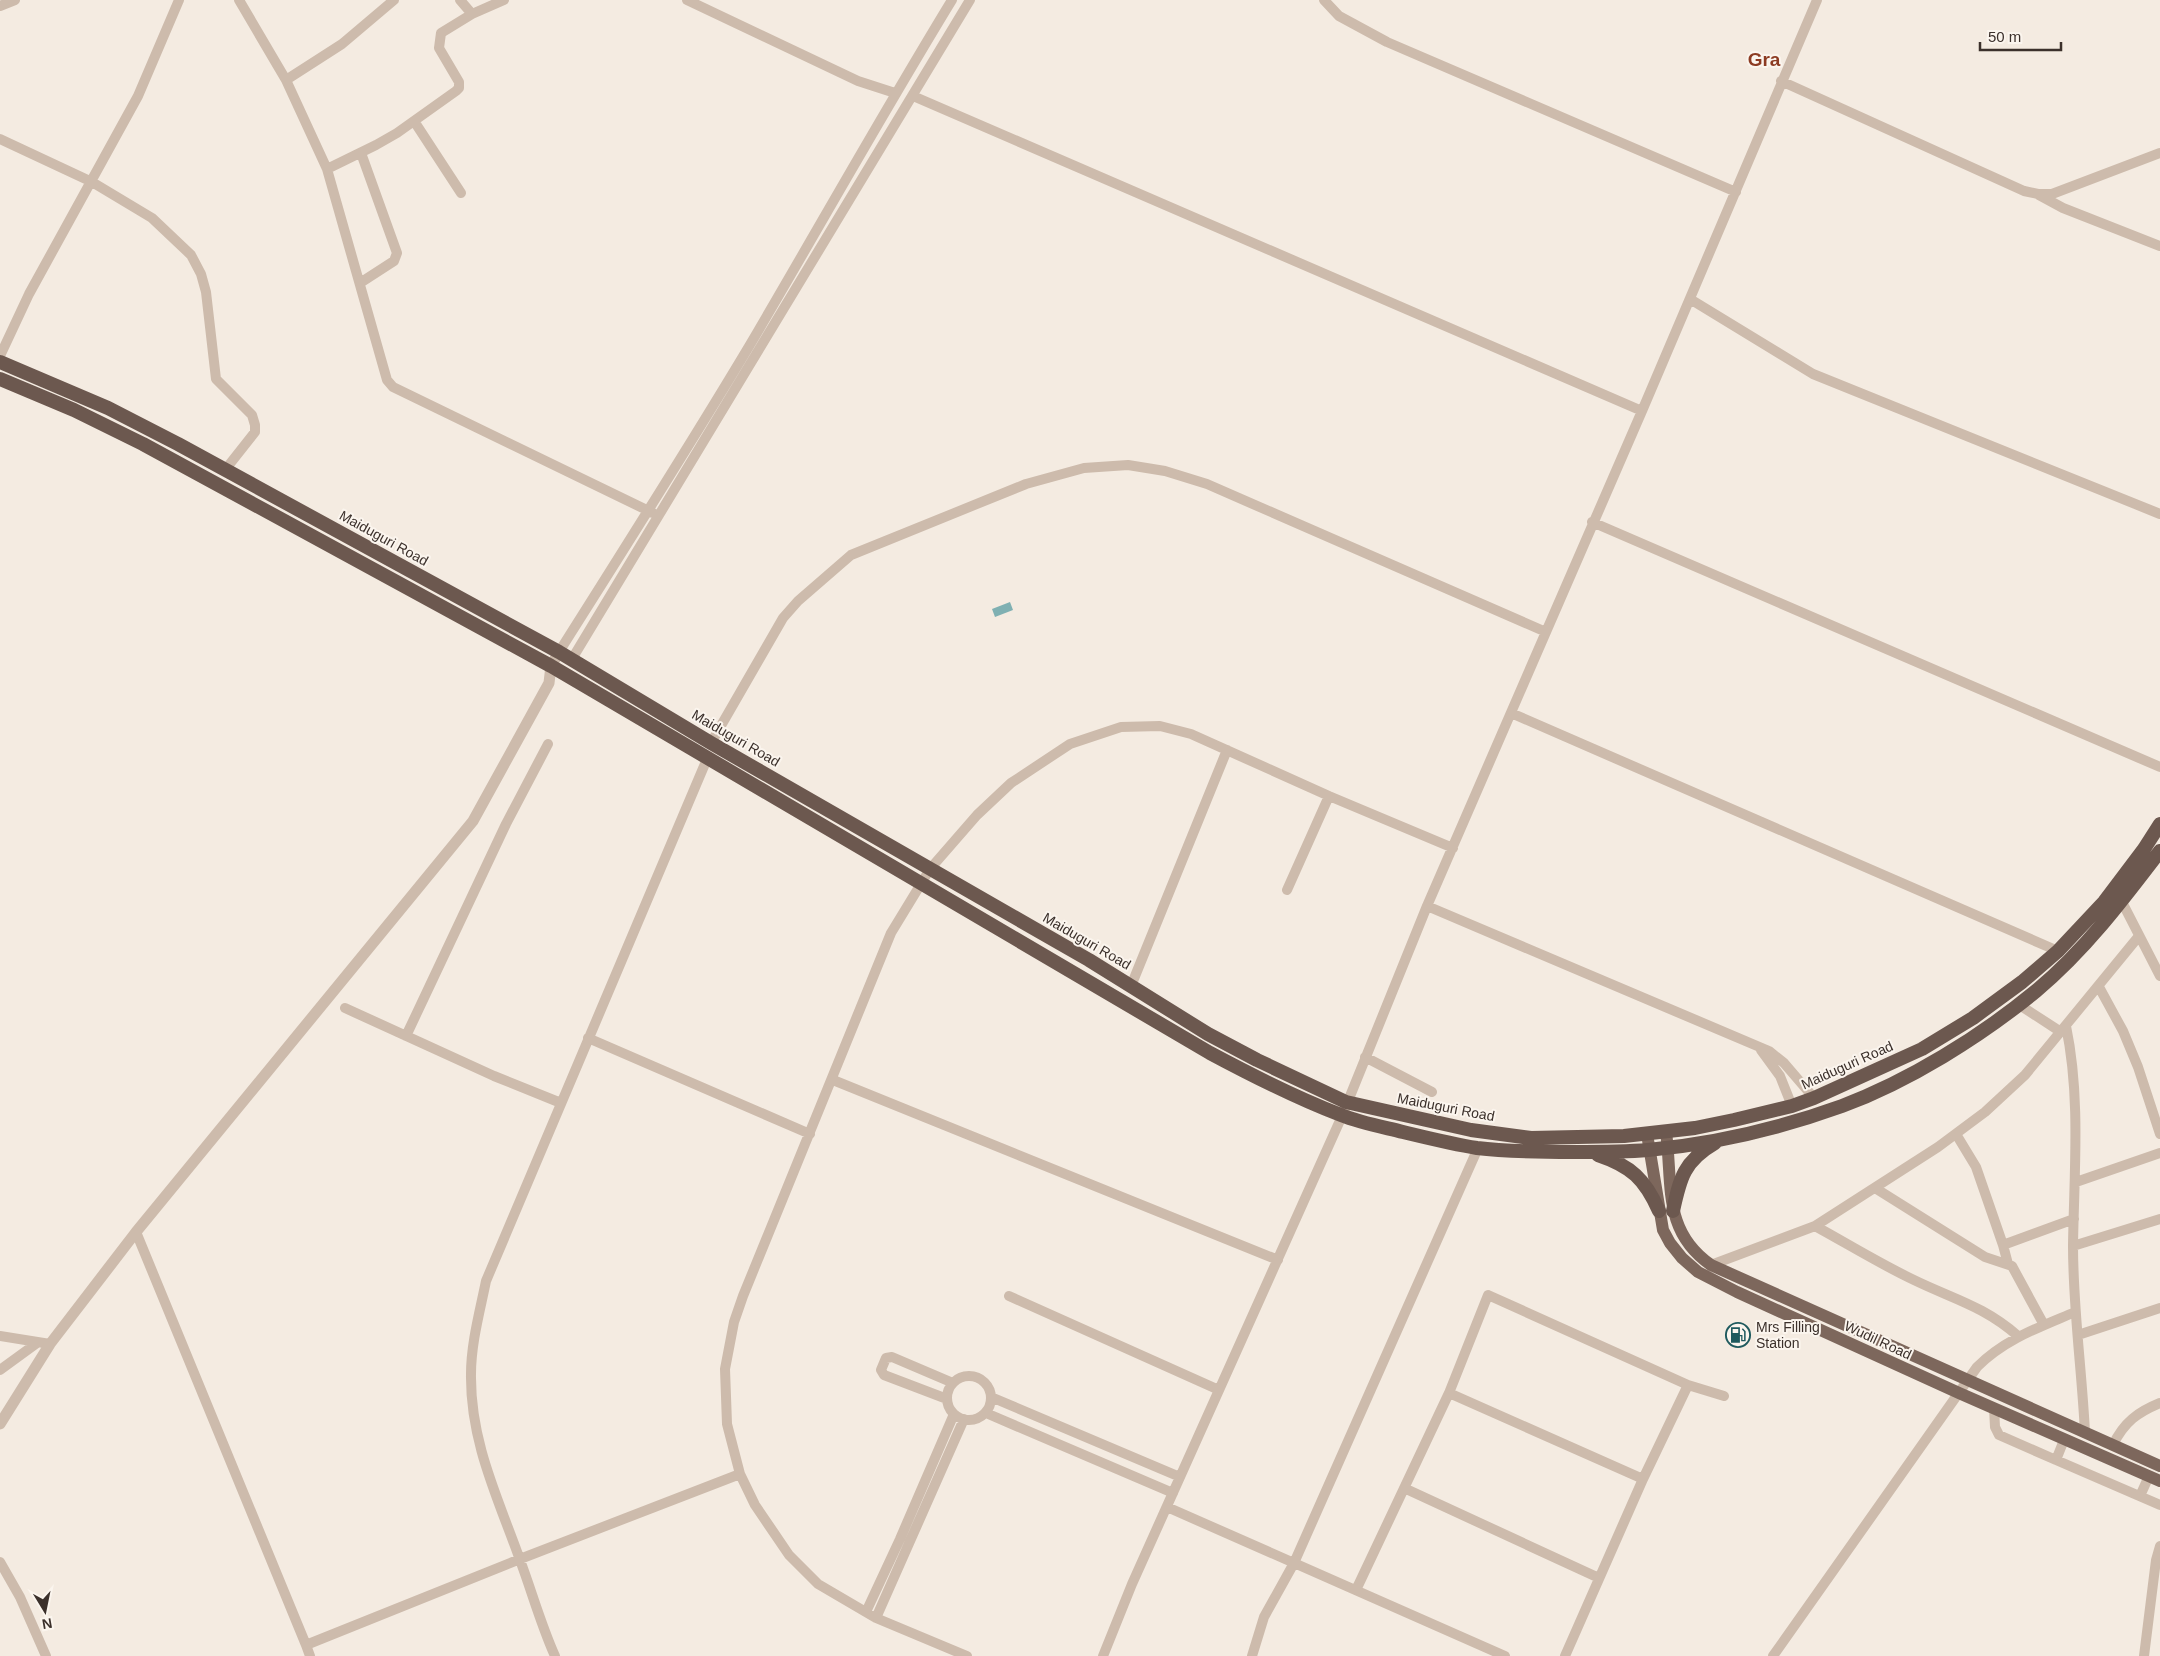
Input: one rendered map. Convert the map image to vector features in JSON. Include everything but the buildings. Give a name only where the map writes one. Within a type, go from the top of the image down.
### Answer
[{"type":"highway","name":"Maiduguri Road","points":[[0,362],[108,408],[559,652],[711,743],[1131,986],[1208,1034],[1257,1060],[1346,1102],[1471,1130],[1531,1138],[1602,1138],[1647,1134],[1734,1120],[1792,1106],[1814,1098],[1922,1049],[1973,1018],[2022,982],[2058,951],[2104,902],[2144,849],[2160,824]]},
{"type":"highway","points":[[0,379],[74,410],[142,444],[551,666],[1210,1053],[1260,1080],[1342,1116],[1440,1141],[1478,1148],[1543,1152],[1650,1150],[1722,1138],[1795,1120],[1852,1101],[1897,1081],[1946,1054],[1991,1025],[2036,991],[2081,949],[2122,902],[2160,851]]},
{"type":"highway","points":[[1673,1211],[1682,1176],[1687,1165],[1696,1154],[1722,1138]]},
{"type":"highway","points":[[1590,1152],[1625,1165],[1643,1181],[1659,1211]]},
{"type":"main road","name":"Wudil Road","points":[[1666,1132],[1673,1211],[1681,1234],[1697,1253],[1741,1287],[1959,1393],[2154,1478]]},
{"type":"main road","name":"Wudil Road","points":[[1647,1134],[1663,1230],[1670,1243],[1682,1258],[1698,1272],[1741,1287],[1967,1380],[2160,1466]]},
{"type":"street","points":[[0,6],[15,0]]},
{"type":"street","points":[[0,356],[70,218],[92,182],[138,96],[179,0]]},
{"type":"street","points":[[239,0],[286,80],[327,169],[387,380],[393,387],[658,516]]},
{"type":"street","points":[[286,80],[342,44],[394,0]]},
{"type":"street","points":[[460,0],[472,14]]},
{"type":"street","points":[[327,169],[397,133],[459,88],[459,82],[439,48],[441,33],[472,14],[504,0]]},
{"type":"street","points":[[688,0],[858,81],[895,93]]},
{"type":"street","points":[[0,1424],[50,1344],[136,1232],[474,821],[549,683],[551,666],[559,652],[750,344],[895,93],[952,0]]},
{"type":"street","points":[[549,683],[563,673],[572,660],[970,0]]},
{"type":"street","points":[[1324,0],[1340,16],[1386,42],[1736,192]]},
{"type":"street","points":[[1103,1656],[1180,1477],[1342,1116],[1346,1102],[1427,906],[1592,522],[1642,412],[1817,0]]},
{"type":"street","points":[[1782,81],[2024,191],[2038,194],[2052,194],[2160,153]]},
{"type":"street","points":[[913,96],[1642,412]]},
{"type":"street","points":[[414,121],[461,193]]},
{"type":"street","points":[[0,139],[92,182],[152,218],[191,255],[201,274],[206,292],[216,379],[252,415],[255,425],[255,432],[225,470]]},
{"type":"street","points":[[360,283],[394,261],[397,253],[361,152]]},
{"type":"street","points":[[2038,194],[2063,208],[2160,246]]},
{"type":"street","points":[[1690,299],[1813,374],[2160,514]]},
{"type":"street","points":[[711,743],[783,618],[798,601],[852,555],[1026,484],[1084,468],[1128,466],[1165,471],[1207,484],[1546,632]]},
{"type":"street","points":[[1592,522],[2160,767]]},
{"type":"street","points":[[1511,713],[2058,951]]},
{"type":"street","points":[[967,1656],[876,1618],[818,1584],[790,1555],[755,1505],[740,1474],[727,1424],[726,1369],[734,1322],[892,933],[921,882],[977,815],[1011,783],[1070,744],[1121,727],[1160,726],[1191,734],[1329,796],[1453,848]]},
{"type":"street","points":[[406,1036],[506,824],[548,744]]},
{"type":"street","points":[[1131,986],[1227,750]]},
{"type":"street","points":[[555,1656],[545,1634],[520,1559],[494,1495],[475,1434],[471,1374],[478,1319],[486,1281],[707,759]]},
{"type":"street","points":[[1287,890],[1329,796]]},
{"type":"street","points":[[2122,902],[2160,976]]},
{"type":"street","points":[[1427,906],[1769,1051],[1784,1063],[1814,1098]]},
{"type":"street","points":[[1711,1265],[1815,1226],[1956,1134],[1985,1112],[2025,1075],[2099,987],[2138,936]]},
{"type":"street","points":[[2099,987],[2123,1031],[2138,1067],[2160,1134]]},
{"type":"street","points":[[2018,1004],[2064,1029],[2072,1060],[2076,1182],[2073,1246],[2085,1433]]},
{"type":"street","points":[[345,1008],[494,1076],[561,1103]]},
{"type":"street","points":[[588,1038],[810,1134]]},
{"type":"street","points":[[1759,1047],[1780,1076],[1792,1106]]},
{"type":"street","points":[[1365,1057],[1432,1092]]},
{"type":"street","points":[[833,1080],[1278,1260]]},
{"type":"street","points":[[1956,1134],[1976,1167],[2008,1264]]},
{"type":"street","points":[[1252,1656],[1264,1617],[1294,1563],[1478,1148]]},
{"type":"street","points":[[2076,1182],[2160,1153]]},
{"type":"street","points":[[1874,1188],[1986,1257],[2008,1264],[2014,1269],[2044,1325]]},
{"type":"street","points":[[2003,1245],[2074,1218]]},
{"type":"street","points":[[2073,1246],[2160,1219]]},
{"type":"street","points":[[1815,1226],[1914,1280],[1983,1310],[2002,1321],[2018,1336]]},
{"type":"street","points":[[136,1232],[310,1656]]},
{"type":"street","points":[[1356,1590],[1449,1393],[1488,1295],[1688,1385],[1724,1396]]},
{"type":"street","points":[[1009,1296],[1220,1390]]},
{"type":"street","points":[[2078,1335],[2160,1308]]},
{"type":"street","points":[[1773,1656],[1967,1380],[1988,1356],[2018,1336],[2076,1312]]},
{"type":"street","points":[[0,1336],[50,1344]]},
{"type":"street","points":[[0,1370],[37,1343]]},
{"type":"street","points":[[947,1399],[884,1375],[881,1370],[886,1358],[892,1356],[953,1383]]},
{"type":"street","points":[[968,1376],[979,1378],[988,1386],[992,1397],[986,1413],[976,1419],[964,1420],[950,1410],[947,1399],[953,1383],[968,1376]]},
{"type":"street","points":[[1565,1656],[1643,1479],[1688,1385]]},
{"type":"street","points":[[1449,1393],[1643,1479]]},
{"type":"street","points":[[992,1397],[1180,1477]]},
{"type":"street","points":[[2113,1445],[2119,1432],[2128,1421],[2142,1410],[2160,1403]]},
{"type":"street","points":[[1994,1408],[1995,1427],[2000,1435],[2160,1505]]},
{"type":"street","points":[[986,1413],[1173,1493]]},
{"type":"street","points":[[876,1618],[942,1441],[954,1414]]},
{"type":"street","points":[[866,1612],[905,1541],[953,1446],[964,1420]]},
{"type":"street","points":[[1048,1439],[1055,1424]]},
{"type":"street","points":[[2056,1460],[2064,1440]]},
{"type":"street","points":[[942,1441],[953,1446]]},
{"type":"street","points":[[306,1645],[520,1559],[740,1474]]},
{"type":"street","points":[[2140,1496],[2154,1478]]},
{"type":"street","points":[[1404,1488],[1599,1578]]},
{"type":"street","points":[[1167,1507],[1505,1656]]},
{"type":"street","points":[[2144,1656],[2156,1560],[2160,1546]]},
{"type":"street","points":[[0,1562],[20,1597],[46,1656]]},
{"type":"water","points":[[1010,602],[1013,610],[995,617],[992,609]]},
{"type":"place","name":"Mrs Filling Station","points":[[1738,1335]]},
{"type":"district","name":"Gra","points":[[1764,59]]}]
